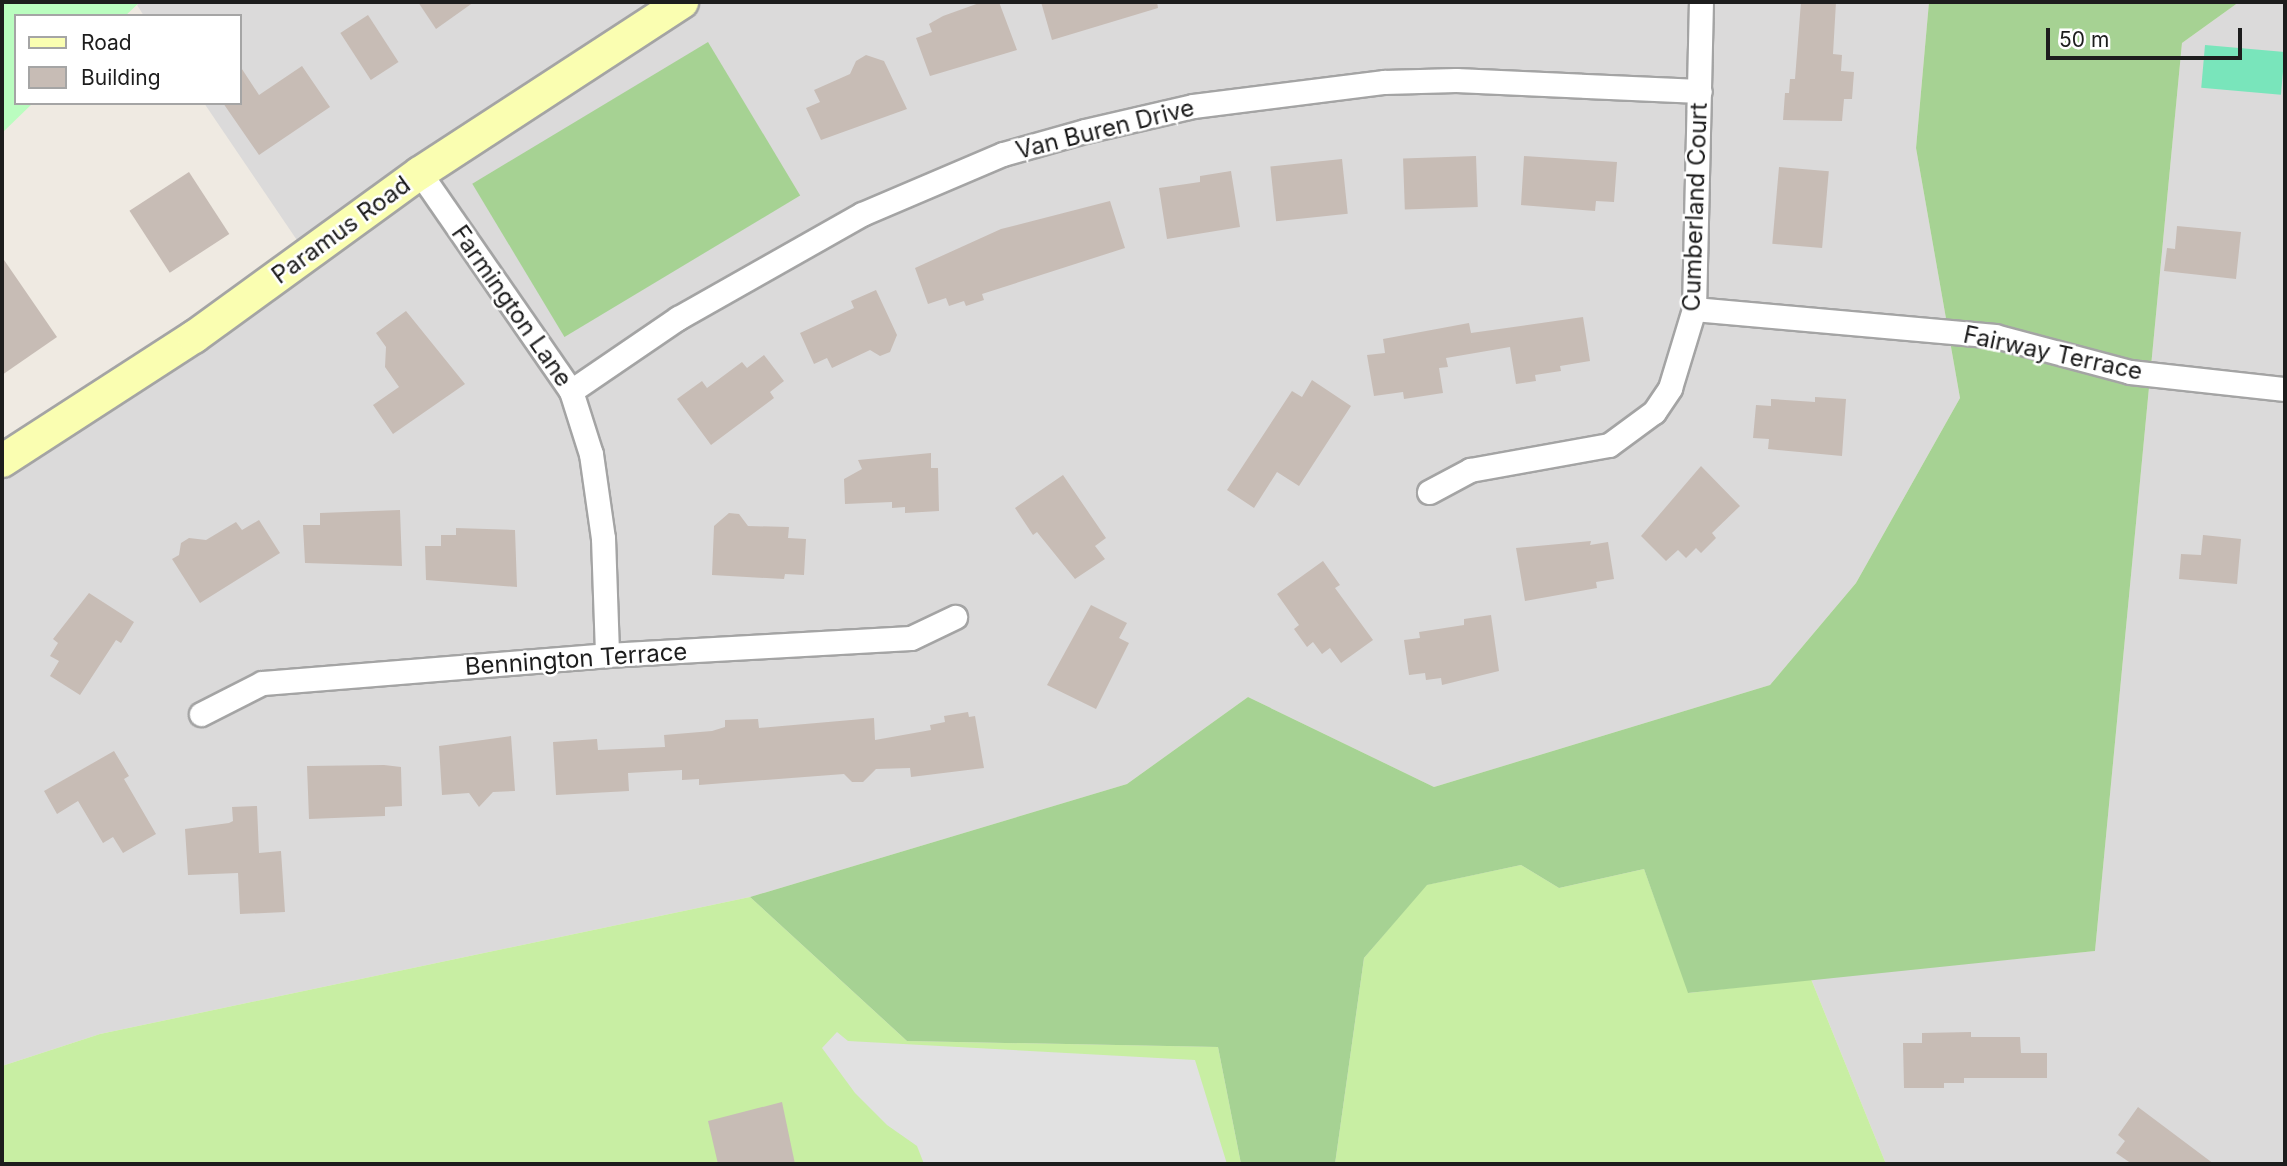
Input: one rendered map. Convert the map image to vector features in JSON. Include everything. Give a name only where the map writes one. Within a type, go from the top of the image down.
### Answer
[{"type":"main road","name":"Paramus Road","points":[[2,461],[194,337],[420,173],[682,2]]},
{"type":"street","name":"Cumberland Court","points":[[1429,492],[1470,470],[1584,453],[1633,432],[1670,388],[1694,309],[1701,2]]},
{"type":"street","name":"Van Buren Drive","points":[[572,391],[678,318],[862,214],[1003,154],[1085,131],[1193,106],[1384,82],[1456,80],[1700,91]]},
{"type":"street","name":"Farmington Lane","points":[[420,173],[572,391],[591,454],[603,538],[607,655]]},
{"type":"street","name":"Fairway Terrace","points":[[1694,309],[1995,336],[2130,372],[2285,389]]},
{"type":"street","name":"Bennington Terrace","points":[[201,715],[262,683],[607,655],[911,638],[955,617]]},
{"type":"shaded area","points":[[140,2],[1929,2],[1916,148],[1960,398],[1856,583],[1770,685],[1434,787],[1248,697],[1127,784],[750,897],[100,1034],[2,1066],[2,457],[307,255],[205,105],[242,105],[242,14],[143,14],[137,5]]},
{"type":"shaded area","points":[[2239,2],[2285,2],[2285,1164],[1886,1164],[1811,979],[2095,951],[2182,43]]},
{"type":"shaded area","points":[[837,1032],[848,1041],[1195,1060],[1227,1164],[924,1164],[917,1146],[887,1125],[855,1093],[822,1048]]},
{"type":"green space","points":[[2,2],[140,2],[127,14],[14,14],[14,105],[31,105],[2,133]]},
{"type":"green space","points":[[1929,2],[2239,2],[2182,43],[2095,951],[1688,993],[1644,869],[1559,888],[1521,865],[1427,885],[1364,958],[1335,1164],[1241,1164],[1218,1047],[907,1041],[750,897],[1127,784],[1248,697],[1434,787],[1770,685],[1856,583],[1960,398],[1916,148]]},
{"type":"green space","points":[[708,42],[800,195],[564,337],[472,184]]},
{"type":"green space","points":[[2205,45],[2285,52],[2281,95],[2201,88]]},
{"type":"green space","points":[[1521,865],[1559,888],[1644,869],[1689,993],[1811,979],[1886,1164],[1335,1164],[1364,958],[1426,885]]},
{"type":"green space","points":[[750,897],[907,1041],[1218,1047],[1241,1164],[2,1164],[2,1066],[100,1034]]},
{"type":"building","points":[[418,2],[474,2],[436,29]]},
{"type":"building","points":[[982,2],[999,2],[1017,50],[930,76],[916,38],[932,32],[929,24],[943,16]]},
{"type":"building","points":[[1041,2],[1157,2],[1158,8],[1052,40]]},
{"type":"building","points":[[1801,2],[1836,2],[1833,54],[1842,55],[1841,71],[1854,72],[1852,99],[1844,99],[1842,121],[1783,120],[1785,93],[1789,93],[1790,79],[1795,79]]},
{"type":"building","points":[[368,15],[398,62],[371,80],[340,33]]},
{"type":"building","points":[[866,55],[884,61],[907,109],[821,140],[806,108],[820,102],[814,90],[850,74],[856,61]]},
{"type":"building","points":[[302,66],[330,107],[259,155],[224,105],[242,105],[242,69],[259,95]]},
{"type":"building","points":[[1476,156],[1478,207],[1405,210],[1403,159]]},
{"type":"building","points":[[1524,156],[1617,162],[1614,202],[1596,201],[1595,211],[1521,205]]},
{"type":"building","points":[[1342,159],[1348,214],[1276,221],[1270,167]]},
{"type":"building","points":[[1779,167],[1829,171],[1822,248],[1772,244]]},
{"type":"building","points":[[1231,171],[1240,227],[1167,239],[1159,188],[1200,182],[1200,176]]},
{"type":"building","points":[[189,172],[229,234],[170,273],[129,211]]},
{"type":"building","points":[[1110,201],[1125,248],[982,294],[984,300],[966,306],[964,301],[949,306],[946,298],[928,304],[915,268],[1001,229]]},
{"type":"building","points":[[2177,226],[2241,232],[2236,279],[2164,271],[2167,248],[2175,249]]},
{"type":"building","points":[[2,257],[57,337],[2,375]]},
{"type":"building","points":[[876,290],[897,335],[890,352],[880,356],[870,350],[832,368],[827,358],[814,364],[800,333],[854,308],[851,301]]},
{"type":"building","points":[[406,311],[465,384],[393,434],[373,405],[399,387],[385,367],[386,347],[376,333]]},
{"type":"building","points":[[1583,317],[1590,361],[1560,366],[1561,371],[1535,375],[1536,381],[1516,384],[1510,347],[1446,358],[1448,367],[1439,368],[1443,393],[1404,399],[1403,392],[1374,396],[1367,355],[1385,353],[1383,339],[1469,323],[1471,333]]},
{"type":"building","points":[[764,355],[784,381],[770,392],[774,398],[711,445],[677,399],[702,381],[707,388],[742,362],[747,368]]},
{"type":"building","points":[[1312,380],[1351,406],[1299,486],[1277,472],[1254,508],[1227,490],[1292,391],[1302,397]]},
{"type":"building","points":[[1815,397],[1846,399],[1842,456],[1768,449],[1769,439],[1753,438],[1756,405],[1771,406],[1771,399],[1815,402]]},
{"type":"building","points":[[931,453],[931,468],[938,468],[939,511],[905,513],[905,507],[892,508],[892,502],[845,504],[844,479],[862,469],[858,460]]},
{"type":"building","points":[[1701,466],[1740,506],[1712,533],[1716,538],[1701,553],[1696,548],[1686,558],[1678,550],[1666,561],[1641,536]]},
{"type":"building","points":[[1063,475],[1106,538],[1095,546],[1105,559],[1075,579],[1037,532],[1033,535],[1015,508]]},
{"type":"building","points":[[400,510],[402,566],[305,563],[303,525],[320,525],[320,513]]},
{"type":"building","points":[[729,513],[739,514],[748,526],[789,527],[788,538],[806,539],[804,575],[785,574],[784,579],[712,575],[714,526]]},
{"type":"building","points":[[259,520],[280,553],[200,603],[172,559],[179,555],[181,543],[189,538],[206,540],[236,522],[242,530]]},
{"type":"building","points":[[456,528],[515,530],[517,587],[426,580],[425,546],[441,546],[441,535],[456,535]]},
{"type":"building","points":[[2203,535],[2241,539],[2237,584],[2179,579],[2181,554],[2201,555]]},
{"type":"building","points":[[1591,541],[1590,545],[1608,542],[1614,579],[1596,582],[1597,588],[1525,601],[1516,548]]},
{"type":"building","points":[[1323,561],[1340,585],[1335,588],[1373,640],[1341,663],[1330,648],[1322,654],[1313,642],[1307,647],[1294,629],[1299,625],[1277,594]]},
{"type":"building","points":[[89,593],[134,622],[121,643],[116,640],[80,695],[50,676],[59,661],[50,656],[58,643],[53,639]]},
{"type":"building","points":[[1091,605],[1127,623],[1119,638],[1129,643],[1096,709],[1047,685]]},
{"type":"building","points":[[1491,615],[1499,671],[1442,685],[1441,678],[1426,680],[1425,673],[1409,675],[1404,640],[1420,638],[1419,632],[1464,625],[1464,619]]},
{"type":"building","points":[[968,712],[969,717],[975,716],[984,768],[911,777],[910,768],[876,769],[863,782],[852,782],[844,774],[699,785],[699,779],[682,780],[682,770],[628,773],[629,791],[556,795],[553,742],[597,739],[598,750],[665,747],[664,735],[712,731],[725,727],[725,720],[758,719],[759,728],[874,718],[875,740],[931,730],[930,725],[945,722],[944,716]]},
{"type":"building","points":[[511,736],[515,791],[493,792],[479,807],[469,793],[442,795],[439,746]]},
{"type":"building","points":[[114,751],[129,776],[124,779],[156,834],[123,853],[113,837],[103,843],[78,801],[57,814],[44,791]]},
{"type":"building","points":[[307,766],[401,767],[402,806],[385,807],[385,816],[309,819]]},
{"type":"building","points":[[257,806],[259,853],[281,851],[285,912],[240,914],[238,873],[188,875],[185,829],[229,823],[233,821],[232,807]]},
{"type":"building","points":[[1971,1032],[1971,1037],[2020,1037],[2021,1053],[2047,1053],[2047,1078],[1964,1078],[1964,1083],[1944,1083],[1944,1088],[1904,1088],[1903,1043],[1922,1043],[1922,1033]]},
{"type":"building","points":[[782,1102],[795,1164],[718,1164],[708,1121]]},
{"type":"building","points":[[2138,1107],[2214,1164],[2132,1164],[2116,1153],[2125,1141],[2118,1135]]}]
